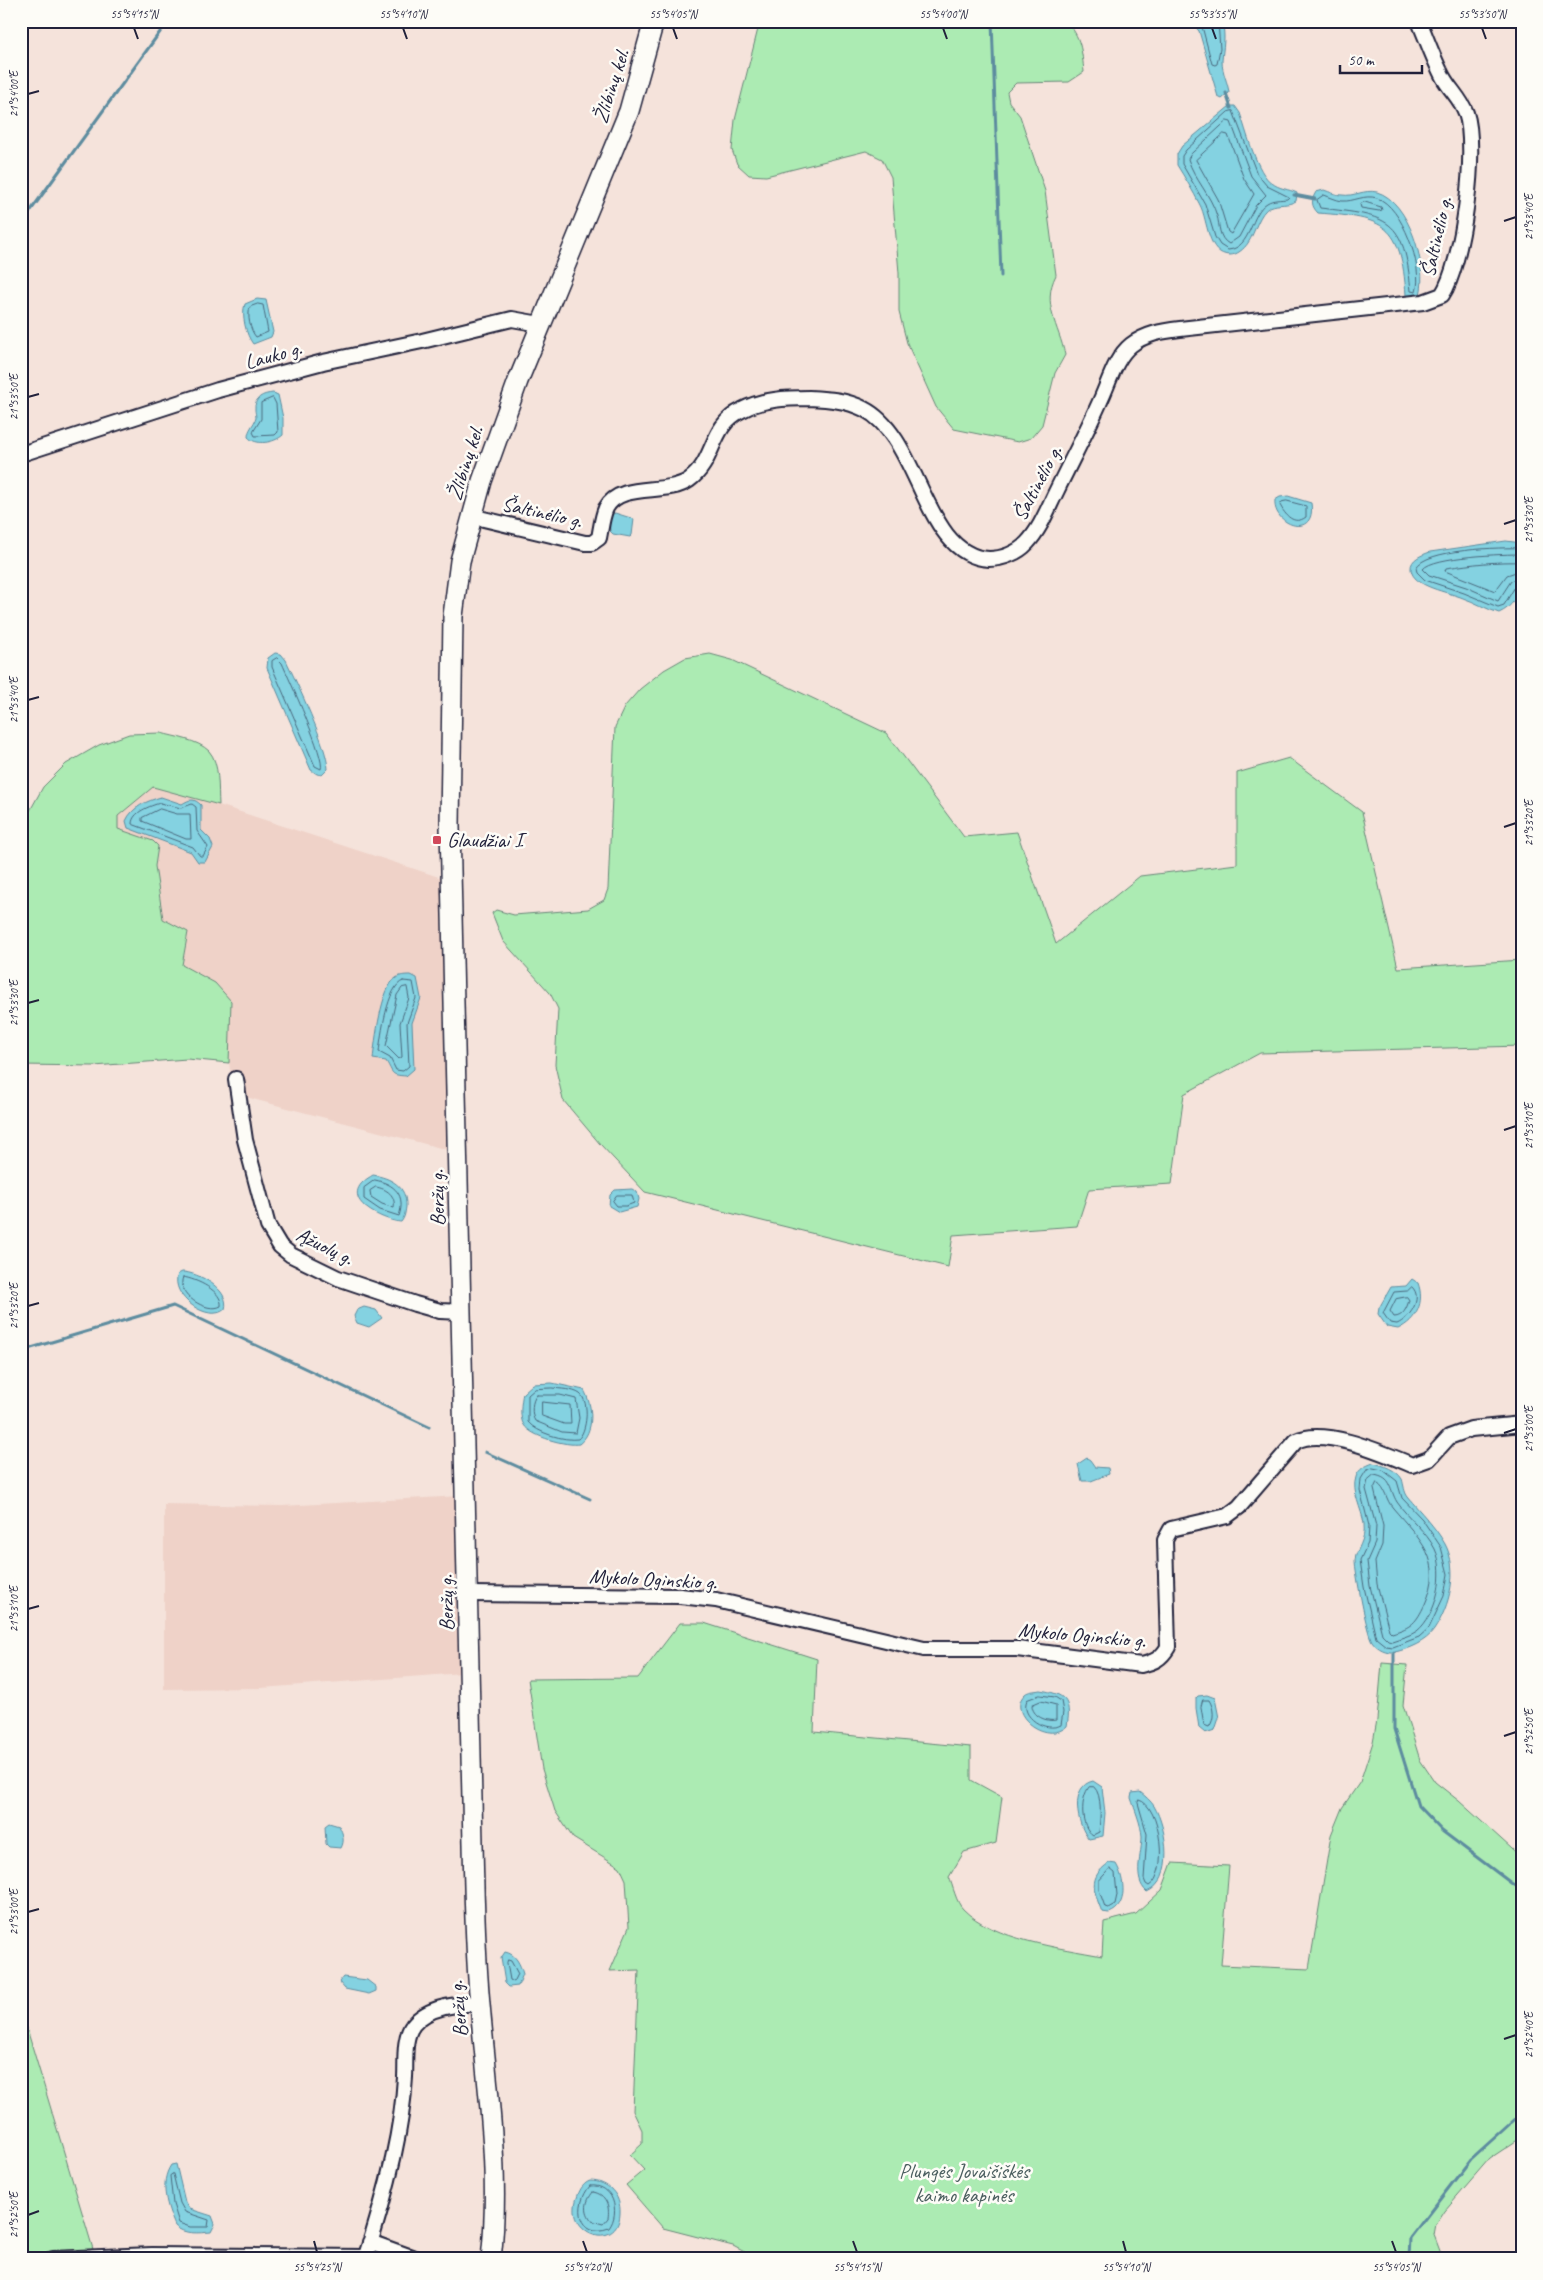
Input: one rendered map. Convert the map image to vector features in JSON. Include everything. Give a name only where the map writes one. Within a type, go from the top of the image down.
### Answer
[{"type":"main road","name":"Žlibinų kel.","points":[[453,945],[450,826],[451,644],[456,589],[471,516],[498,432],[540,324],[629,111],[654,21]]},
{"type":"main road","name":"Beržų g.","points":[[453,945],[472,1844],[480,2003],[494,2160],[495,2214],[490,2259]]},
{"type":"street","name":"Šaltinėlio g.","points":[[471,516],[585,543],[592,543],[599,538],[606,508],[613,500],[634,492],[674,487],[686,482],[697,474],[705,464],[721,427],[741,410],[772,400],[825,398],[846,402],[865,410],[890,431],[908,458],[934,515],[946,534],[957,546],[972,555],[988,559],[1002,558],[1019,550],[1038,529],[1091,422],[1120,357],[1130,346],[1142,338],[1158,332],[1180,328],[1423,302],[1442,295],[1451,277],[1463,219],[1469,181],[1469,126],[1461,102],[1442,75],[1420,21]]},
{"type":"street","name":"Lauko g.","points":[[21,454],[218,390],[323,362],[512,319],[540,324]]},
{"type":"street","name":"Ąžuolų g.","points":[[236,1079],[244,1140],[268,1226],[280,1246],[291,1255],[338,1278],[440,1311],[462,1312]]},
{"type":"street","name":"Mykolo Oginskio g.","points":[[468,1594],[680,1596],[716,1600],[924,1649],[1017,1649],[1141,1665],[1152,1663],[1163,1657],[1168,1647],[1165,1540],[1170,1529],[1227,1516],[1239,1507],[1296,1441],[1306,1437],[1359,1443],[1412,1465],[1428,1459],[1450,1437],[1471,1429],[1522,1424]]},
{"type":"street","points":[[53,2259],[152,2255],[365,2258],[399,2123],[409,2033],[413,2025],[434,2011],[449,2006],[480,2003]]},
{"type":"street","points":[[370,2242],[417,2259]]},
{"type":"shaded area","points":[[153,787],[219,805],[442,878],[452,1151],[234,1094],[229,1063],[230,1001],[215,983],[182,965],[188,932],[163,919],[155,866],[158,846],[118,829],[118,816]]},
{"type":"shaded area","points":[[460,1496],[463,1673],[261,1688],[164,1689],[164,1504],[282,1506]]},
{"type":"green space","points":[[760,21],[1066,21],[1075,32],[1081,51],[1084,72],[1069,82],[1016,83],[1007,92],[1009,102],[1020,116],[1045,191],[1056,275],[1050,296],[1051,305],[1065,355],[1055,373],[1042,425],[1031,438],[1018,442],[954,429],[936,407],[907,343],[899,312],[899,273],[891,177],[882,159],[866,151],[766,176],[749,175],[737,164],[732,150],[735,120]]},
{"type":"green space","points":[[710,654],[732,660],[886,733],[964,837],[1017,832],[1056,944],[1140,876],[1237,864],[1237,773],[1289,758],[1362,812],[1398,968],[1522,960],[1522,1046],[1260,1053],[1184,1094],[1172,1184],[1089,1189],[1077,1226],[953,1235],[948,1267],[645,1192],[600,1144],[563,1100],[555,1065],[558,1009],[550,993],[503,941],[492,913],[496,910],[514,915],[588,909],[604,900],[608,889],[615,727],[625,706],[640,689],[664,670],[685,658]]},
{"type":"green space","points":[[161,733],[199,744],[209,751],[213,756],[217,769],[219,805],[153,787],[118,816],[118,829],[153,841],[158,846],[155,866],[163,919],[188,932],[182,965],[215,983],[231,1001],[229,1063],[187,1059],[94,1066],[21,1065],[21,827],[43,787],[66,764],[99,745],[129,734]]},
{"type":"green space","name":"Plungės Jovaišiškės kaimo kapinės","points":[[680,1623],[704,1623],[817,1659],[814,1732],[971,1747],[971,1780],[1002,1797],[996,1843],[964,1852],[949,1877],[961,1906],[976,1920],[1009,1935],[1028,1941],[1102,1956],[1104,1922],[1136,1914],[1162,1890],[1172,1863],[1229,1866],[1221,1965],[1309,1969],[1331,1835],[1342,1808],[1360,1782],[1373,1742],[1382,1663],[1407,1665],[1403,1705],[1420,1760],[1435,1782],[1522,1858],[1522,2137],[1489,2159],[1445,2210],[1436,2224],[1434,2235],[1443,2259],[758,2259],[733,2246],[663,2228],[626,2185],[644,2170],[630,2155],[642,2144],[642,2130],[633,2111],[639,1970],[610,1971],[629,1927],[626,1880],[620,1867],[573,1838],[555,1811],[542,1769],[528,1679],[638,1678]]},
{"type":"green space","points":[[21,2009],[93,2249],[34,2259],[21,2259]]},
{"type":"water","points":[[1190,21],[1222,21],[1224,37],[1222,65],[1229,93],[1222,99],[1218,97],[1199,31]]},
{"type":"water","points":[[1230,106],[1235,106],[1240,113],[1257,161],[1267,178],[1278,187],[1297,193],[1296,201],[1273,206],[1266,210],[1260,218],[1251,239],[1238,253],[1233,255],[1222,253],[1213,243],[1209,236],[1203,211],[1177,165],[1177,154],[1182,146]]},
{"type":"water","points":[[1324,190],[1346,195],[1368,191],[1377,192],[1388,198],[1398,208],[1414,236],[1421,268],[1422,283],[1420,295],[1408,299],[1400,253],[1394,239],[1386,229],[1374,222],[1360,218],[1318,213],[1312,203],[1313,198],[1316,192]]},
{"type":"water","points":[[257,299],[266,300],[273,332],[271,337],[253,344],[248,336],[245,325],[244,309],[245,304]]},
{"type":"water","points":[[273,393],[278,395],[283,418],[283,435],[270,442],[251,440],[248,437],[256,418],[256,402],[263,395]]},
{"type":"water","points":[[1288,496],[1311,503],[1311,515],[1307,522],[1301,525],[1294,525],[1280,517],[1276,509],[1275,500]]},
{"type":"water","points":[[615,513],[634,519],[632,535],[630,537],[613,534],[610,531],[609,516]]},
{"type":"water","points":[[1506,541],[1522,543],[1522,573],[1521,583],[1514,601],[1508,608],[1499,613],[1424,585],[1413,575],[1411,569],[1412,563],[1417,558],[1430,552]]},
{"type":"water","points":[[275,653],[281,654],[286,660],[323,745],[328,769],[322,775],[311,770],[267,668],[268,658]]},
{"type":"water","points":[[161,797],[182,804],[194,800],[201,805],[201,830],[210,839],[213,847],[205,862],[198,862],[191,852],[128,828],[126,821],[136,808]]},
{"type":"water","points":[[411,975],[417,978],[421,998],[412,1023],[414,1069],[406,1076],[393,1073],[386,1061],[373,1059],[375,1040],[386,992],[396,978]]},
{"type":"water","points":[[373,1175],[386,1178],[401,1188],[406,1200],[406,1207],[401,1222],[376,1214],[368,1209],[358,1197],[358,1189],[363,1182]]},
{"type":"water","points":[[632,1189],[637,1192],[639,1199],[637,1207],[619,1212],[609,1206],[610,1195],[615,1190]]},
{"type":"water","points":[[182,1272],[196,1275],[212,1283],[223,1295],[226,1302],[225,1309],[218,1313],[210,1313],[192,1305],[185,1299],[179,1291],[177,1282],[178,1274]]},
{"type":"water","points":[[1412,1279],[1418,1283],[1420,1290],[1420,1304],[1415,1316],[1398,1329],[1387,1327],[1378,1314],[1379,1308],[1391,1287],[1406,1286]]},
{"type":"water","points":[[364,1307],[376,1310],[382,1318],[369,1327],[357,1323],[354,1316],[357,1310]]},
{"type":"water","points":[[552,1383],[584,1390],[587,1396],[591,1411],[590,1426],[588,1433],[579,1444],[558,1442],[541,1437],[528,1429],[522,1422],[523,1393],[533,1384]]},
{"type":"water","points":[[1087,1458],[1095,1467],[1108,1468],[1109,1474],[1091,1481],[1082,1481],[1078,1464]]},
{"type":"water","points":[[1373,1463],[1389,1468],[1400,1476],[1407,1495],[1441,1537],[1449,1554],[1451,1565],[1451,1588],[1440,1620],[1434,1630],[1422,1641],[1395,1652],[1382,1650],[1372,1641],[1364,1615],[1355,1560],[1364,1530],[1363,1518],[1355,1489],[1356,1477],[1359,1471]]},
{"type":"water","points":[[1040,1690],[1060,1696],[1067,1704],[1067,1726],[1059,1731],[1049,1732],[1040,1730],[1024,1718],[1020,1710],[1020,1702],[1025,1694]]},
{"type":"water","points":[[1207,1695],[1215,1698],[1219,1718],[1215,1730],[1205,1733],[1199,1728],[1196,1698]]},
{"type":"water","points":[[1093,1781],[1102,1787],[1105,1813],[1103,1836],[1089,1839],[1081,1825],[1078,1798],[1085,1784]]},
{"type":"water","points":[[1140,1792],[1153,1804],[1159,1816],[1166,1853],[1162,1877],[1156,1886],[1147,1892],[1142,1887],[1140,1880],[1139,1866],[1142,1836],[1131,1798],[1132,1793]]},
{"type":"water","points":[[329,1823],[339,1826],[343,1840],[341,1848],[329,1847],[326,1844],[325,1826]]},
{"type":"water","points":[[1109,1863],[1116,1864],[1119,1870],[1123,1892],[1119,1905],[1109,1913],[1102,1912],[1094,1885],[1098,1874]]},
{"type":"water","points":[[505,1952],[515,1957],[523,1974],[518,1986],[509,1987],[505,1983],[501,1958]]},
{"type":"water","points":[[343,1977],[367,1980],[376,1987],[376,1991],[369,1994],[345,1989],[339,1982]]},
{"type":"water","points":[[176,2164],[185,2202],[190,2209],[212,2216],[215,2224],[211,2232],[187,2232],[175,2226],[167,2203],[165,2179],[171,2165]]},
{"type":"water","points":[[590,2181],[608,2186],[616,2195],[620,2206],[620,2213],[617,2225],[611,2233],[602,2235],[592,2234],[577,2220],[575,2209],[578,2195],[582,2186]]},
{"type":"waterway","points":[[21,224],[168,21]]},
{"type":"waterway","points":[[992,21],[1001,276]]},
{"type":"waterway","points":[[1226,93],[1231,108]]},
{"type":"waterway","points":[[1294,195],[1315,199]]},
{"type":"waterway","points":[[21,1351],[173,1306],[429,1427]]},
{"type":"waterway","points":[[485,1452],[590,1499]]},
{"type":"waterway","points":[[1394,1652],[1394,1729],[1418,1806],[1442,1831],[1515,1886],[1522,1888]]},
{"type":"waterway","points":[[1409,2259],[1410,2238],[1471,2159],[1522,2113]]},
{"type":"place","name":"Glaudžiai I","points":[[437,840]]}]
